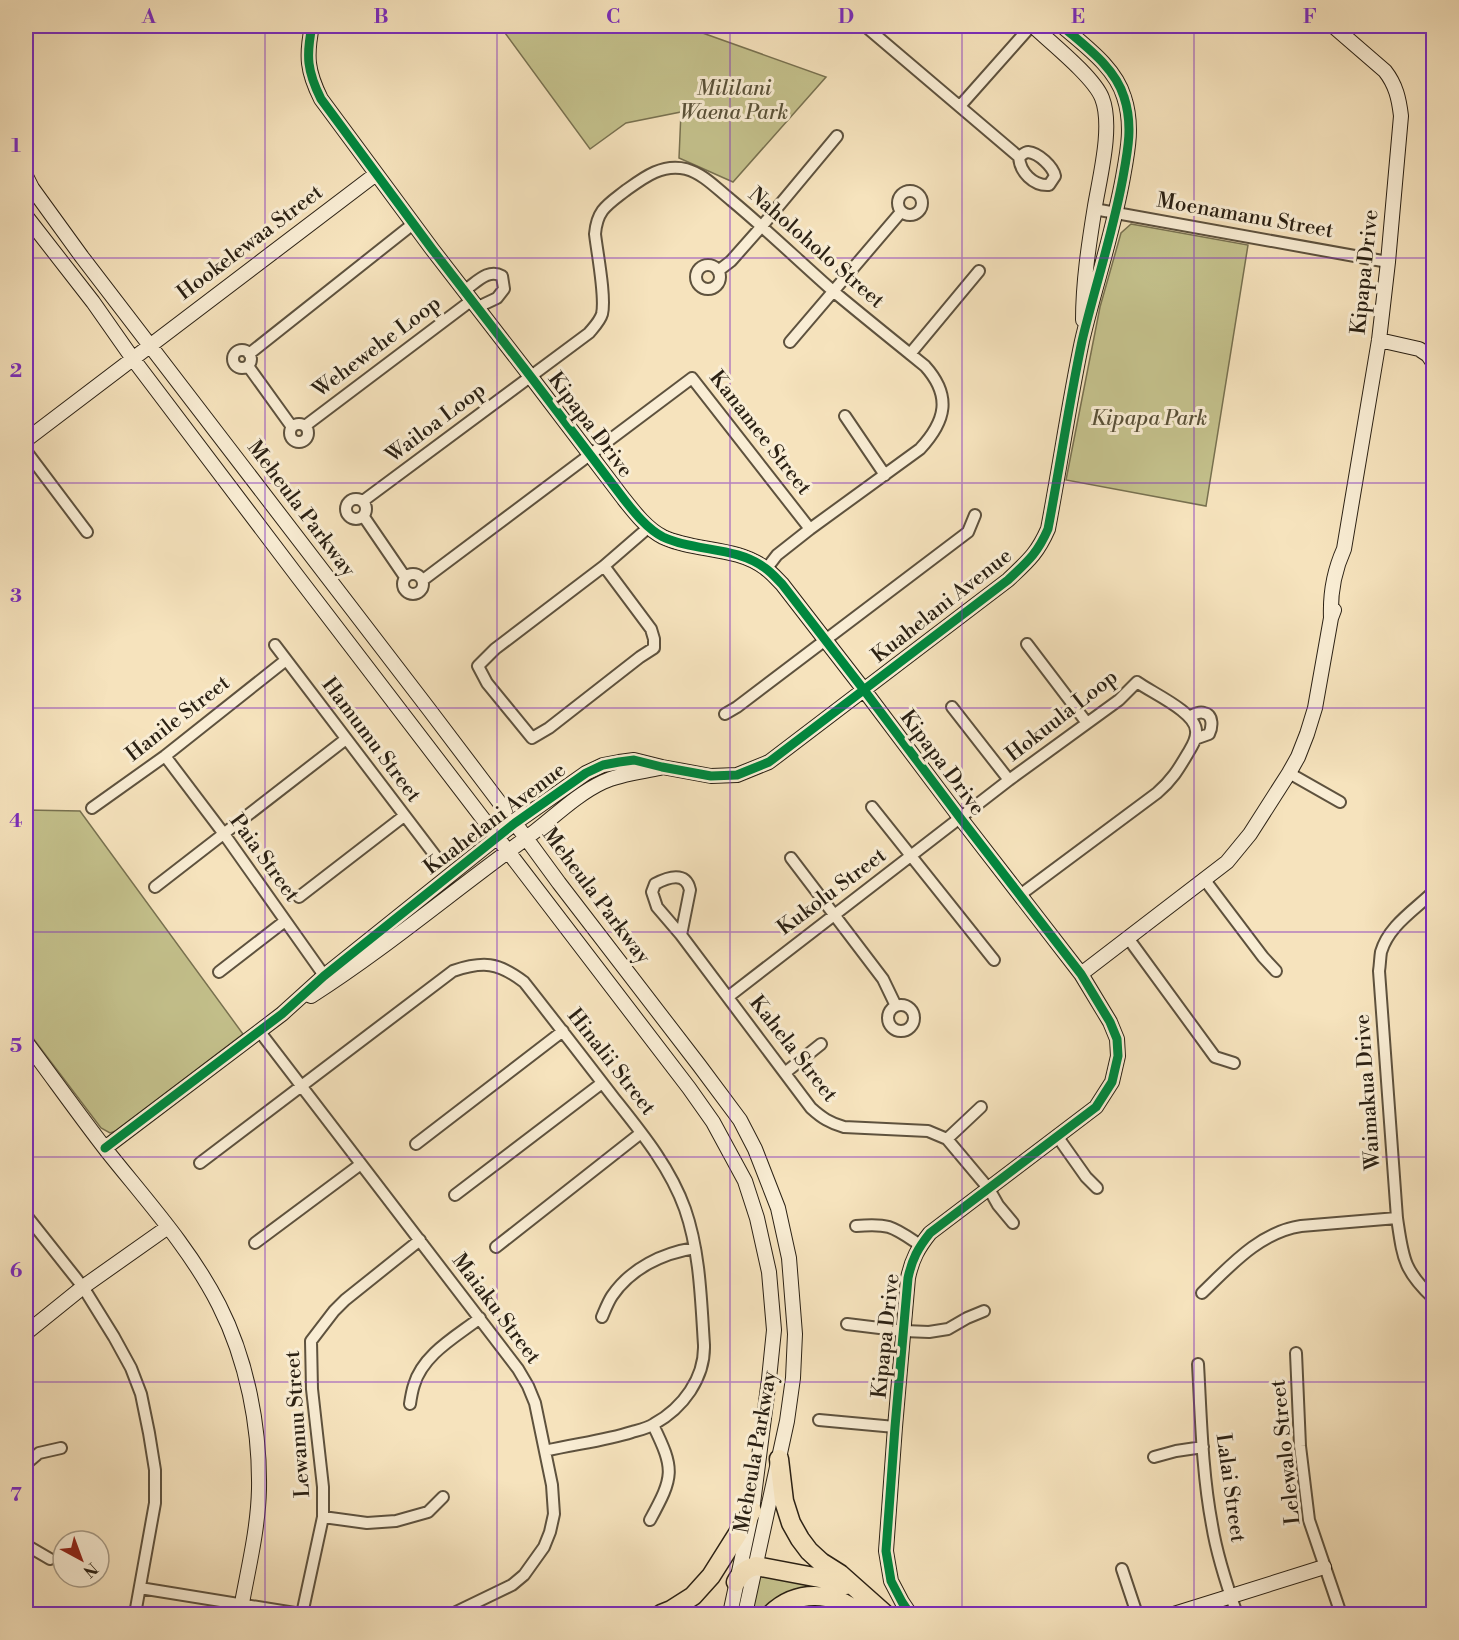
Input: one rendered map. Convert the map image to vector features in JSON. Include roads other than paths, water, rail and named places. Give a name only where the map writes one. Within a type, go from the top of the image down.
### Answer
[{"type":"highway","points":[[779,1458],[784,1501],[791,1523],[800,1539],[820,1562],[840,1575],[885,1614]]},
{"type":"highway","points":[[661,1614],[693,1596],[711,1576],[752,1510]]},
{"type":"highway","points":[[736,1582],[747,1569],[756,1566],[830,1580],[866,1596]]},
{"type":"highway","points":[[771,1614],[779,1606],[795,1599],[812,1596],[831,1598],[847,1604],[860,1614]]},
{"type":"street","name":"Kipapa Drive","points":[[312,26],[308,60],[311,79],[321,99],[589,455],[636,514],[661,536],[683,544],[755,561],[766,568],[782,584],[1081,974],[1110,1022],[1117,1039],[1118,1056],[1112,1082],[1096,1107],[930,1233],[920,1245],[911,1263],[886,1551],[891,1581],[910,1614]]},
{"type":"street","points":[[866,26],[1019,157]]},
{"type":"street","points":[[960,106],[1032,26]]},
{"type":"street","name":"Kuahelani Avenue","points":[[1032,26],[1091,80],[1102,97],[1106,113],[1106,129],[1083,298],[1083,340]]},
{"type":"street","name":"Kuahelani Avenue","points":[[105,1148],[260,1032],[515,823],[567,785],[603,765],[634,760],[711,776],[737,774],[768,762],[1008,580],[1032,558],[1048,529],[1083,340],[1116,213],[1129,142],[1129,114],[1114,75],[1062,26]]},
{"type":"street","name":"Kipapa Drive","points":[[1081,974],[1227,862],[1236,852],[1270,805],[1289,772],[1304,742],[1315,708],[1331,618],[1331,598],[1338,562],[1344,549],[1379,340],[1401,116],[1399,97],[1385,71],[1333,26]]},
{"type":"street","points":[[718,271],[732,261],[837,136]]},
{"type":"street","name":"Naholoholo Street","points":[[531,377],[589,333],[602,315],[603,302],[595,234],[600,212],[648,174],[671,168],[686,169],[700,175],[935,377],[943,399],[940,419],[930,438],[920,449],[810,529],[777,555],[766,568]]},
{"type":"street","name":"Hookelewaa Street","points":[[26,440],[376,174]]},
{"type":"street","name":"Meheula Parkway","points":[[26,176],[32,188],[82,257],[740,1120],[755,1149],[778,1208],[789,1258],[795,1334],[793,1378],[779,1458],[745,1614]]},
{"type":"street","name":"Moenamanu Street","points":[[1094,209],[1388,262]]},
{"type":"street","points":[[790,342],[901,212]]},
{"type":"street","name":"Meheula Parkway","points":[[26,216],[689,1088],[713,1122],[745,1181],[757,1218],[769,1272],[774,1330],[770,1379],[752,1510],[730,1614]]},
{"type":"street","name":"Wehewehe Loop","points":[[292,427],[248,366],[251,360],[249,354],[413,224]]},
{"type":"street","points":[[910,354],[979,272]]},
{"type":"street","name":"Wehewehe Loop","points":[[305,426],[471,299]]},
{"type":"street","points":[[1379,340],[1419,349],[1428,355],[1434,364]]},
{"type":"street","name":"Wailoa Loop","points":[[531,377],[363,501],[351,500],[346,508],[348,516],[356,520],[364,517],[405,577],[404,588],[408,593],[419,593],[424,585],[423,580],[589,455]]},
{"type":"street","name":"Kanamee Street","points":[[589,455],[692,378],[810,529]]},
{"type":"street","points":[[845,416],[885,475]]},
{"type":"street","name":"Wehewehe Loop","points":[[300,424],[305,426],[308,431],[304,440],[294,441],[290,431],[292,427],[300,424]]},
{"type":"street","points":[[26,451],[87,532]]},
{"type":"street","points":[[363,501],[367,510],[364,517]]},
{"type":"street","points":[[725,714],[968,532],[975,515]]},
{"type":"street","points":[[604,566],[651,629],[654,648],[549,728],[532,738],[487,683],[478,666],[495,649],[604,566],[649,527]]},
{"type":"street","points":[[405,577],[414,573],[423,580]]},
{"type":"street","points":[[1027,644],[1088,723]]},
{"type":"street","name":"Hamumu Street","points":[[275,645],[437,858]]},
{"type":"street","name":"Hanile Street","points":[[92,808],[165,756],[286,660]]},
{"type":"street","name":"Hokuula Loop","points":[[961,819],[1009,780],[1119,700],[1137,682],[1189,717],[1204,712],[1209,716],[1212,722],[1209,734],[1195,739],[1177,773],[1157,793],[1020,895]]},
{"type":"street","points":[[952,706],[1009,780]]},
{"type":"street","points":[[1189,717],[1197,731],[1195,739]]},
{"type":"street","points":[[155,887],[346,739]]},
{"type":"street","name":"Paia Street","points":[[165,756],[224,834],[326,980]]},
{"type":"street","name":"Kuahelani Avenue","points":[[326,980],[387,944],[577,799],[602,783],[662,767]]},
{"type":"street","points":[[1289,772],[1340,802]]},
{"type":"street","points":[[872,807],[993,960]]},
{"type":"street","points":[[299,897],[404,816]]},
{"type":"street","name":"Kukolu Street","points":[[728,997],[961,819]]},
{"type":"street","points":[[792,858],[883,979],[896,1006]]},
{"type":"street","name":"Kahela Street","points":[[681,935],[690,890],[688,882],[684,878],[662,880],[655,884],[652,892],[657,907],[786,1072],[811,1108],[823,1119],[844,1127],[928,1131],[947,1139]]},
{"type":"street","points":[[1204,879],[1276,971]]},
{"type":"street","name":"Waimakua Drive","points":[[1432,896],[1401,920],[1388,938],[1381,953],[1380,982],[1397,1218],[1402,1253],[1407,1268],[1434,1299]]},
{"type":"street","points":[[219,972],[285,921]]},
{"type":"street","points":[[1128,938],[1215,1057],[1234,1063]]},
{"type":"street","name":"Hinalii Street","points":[[200,1163],[453,971],[472,964],[488,964],[513,974],[524,982],[641,1133],[663,1164],[680,1195],[695,1248],[705,1357],[696,1382],[685,1398],[653,1425],[614,1438],[545,1451]]},
{"type":"street","points":[[416,1143],[563,1031]]},
{"type":"street","name":"Maiaku Street","points":[[260,1032],[518,1369],[535,1403],[552,1485],[554,1514],[550,1532],[544,1547],[524,1575],[512,1585],[452,1614]]},
{"type":"street","points":[[26,1042],[105,1148],[168,1227],[202,1275],[219,1306],[233,1340],[248,1386],[259,1459],[259,1492],[253,1552],[241,1610]]},
{"type":"street","points":[[786,1072],[821,1044]]},
{"type":"street","points":[[455,1196],[602,1083]]},
{"type":"street","points":[[981,1107],[947,1139],[1013,1223]]},
{"type":"street","points":[[496,1247],[641,1133]]},
{"type":"street","points":[[1057,1136],[1086,1177],[1097,1188]]},
{"type":"street","points":[[255,1243],[361,1164]]},
{"type":"street","points":[[26,1215],[83,1287],[131,1368],[141,1394],[155,1470],[155,1503],[135,1614]]},
{"type":"street","points":[[1202,1293],[1246,1253],[1272,1234],[1301,1226],[1397,1218]]},
{"type":"street","points":[[856,1226],[877,1224],[889,1226],[920,1245]]},
{"type":"street","points":[[26,1333],[83,1287],[168,1227]]},
{"type":"street","name":"Lewanuu Street","points":[[302,1614],[323,1517],[323,1487],[312,1389],[311,1341],[345,1299],[420,1240]]},
{"type":"street","points":[[602,1317],[611,1297],[644,1265],[679,1250],[695,1248]]},
{"type":"street","points":[[847,1324],[929,1332],[948,1329],[984,1311]]},
{"type":"street","points":[[410,1404],[414,1383],[422,1367],[434,1354],[480,1318]]},
{"type":"street","name":"Lelewalo Street","points":[[1296,1353],[1300,1446],[1309,1520],[1341,1614]]},
{"type":"street","name":"Lalai Street","points":[[1198,1364],[1211,1523],[1237,1614]]},
{"type":"street","points":[[819,1420],[895,1427]]},
{"type":"street","points":[[650,1520],[665,1493],[669,1471],[666,1453],[653,1425]]},
{"type":"street","points":[[1154,1457],[1203,1447]]},
{"type":"street","points":[[26,1464],[39,1453],[61,1448]]},
{"type":"street","points":[[323,1517],[367,1523],[396,1521],[428,1512],[443,1497]]},
{"type":"street","points":[[26,1545],[50,1559]]},
{"type":"street","points":[[1174,1614],[1324,1567]]},
{"type":"street","points":[[1122,1569],[1137,1614]]},
{"type":"street","points":[[140,1588],[241,1610],[302,1614]]},
{"type":"park label","name":"Mililani Waena Park","points":[[734,101]]},
{"type":"park label","name":"Kipapa Park","points":[[1149,419]]}]
